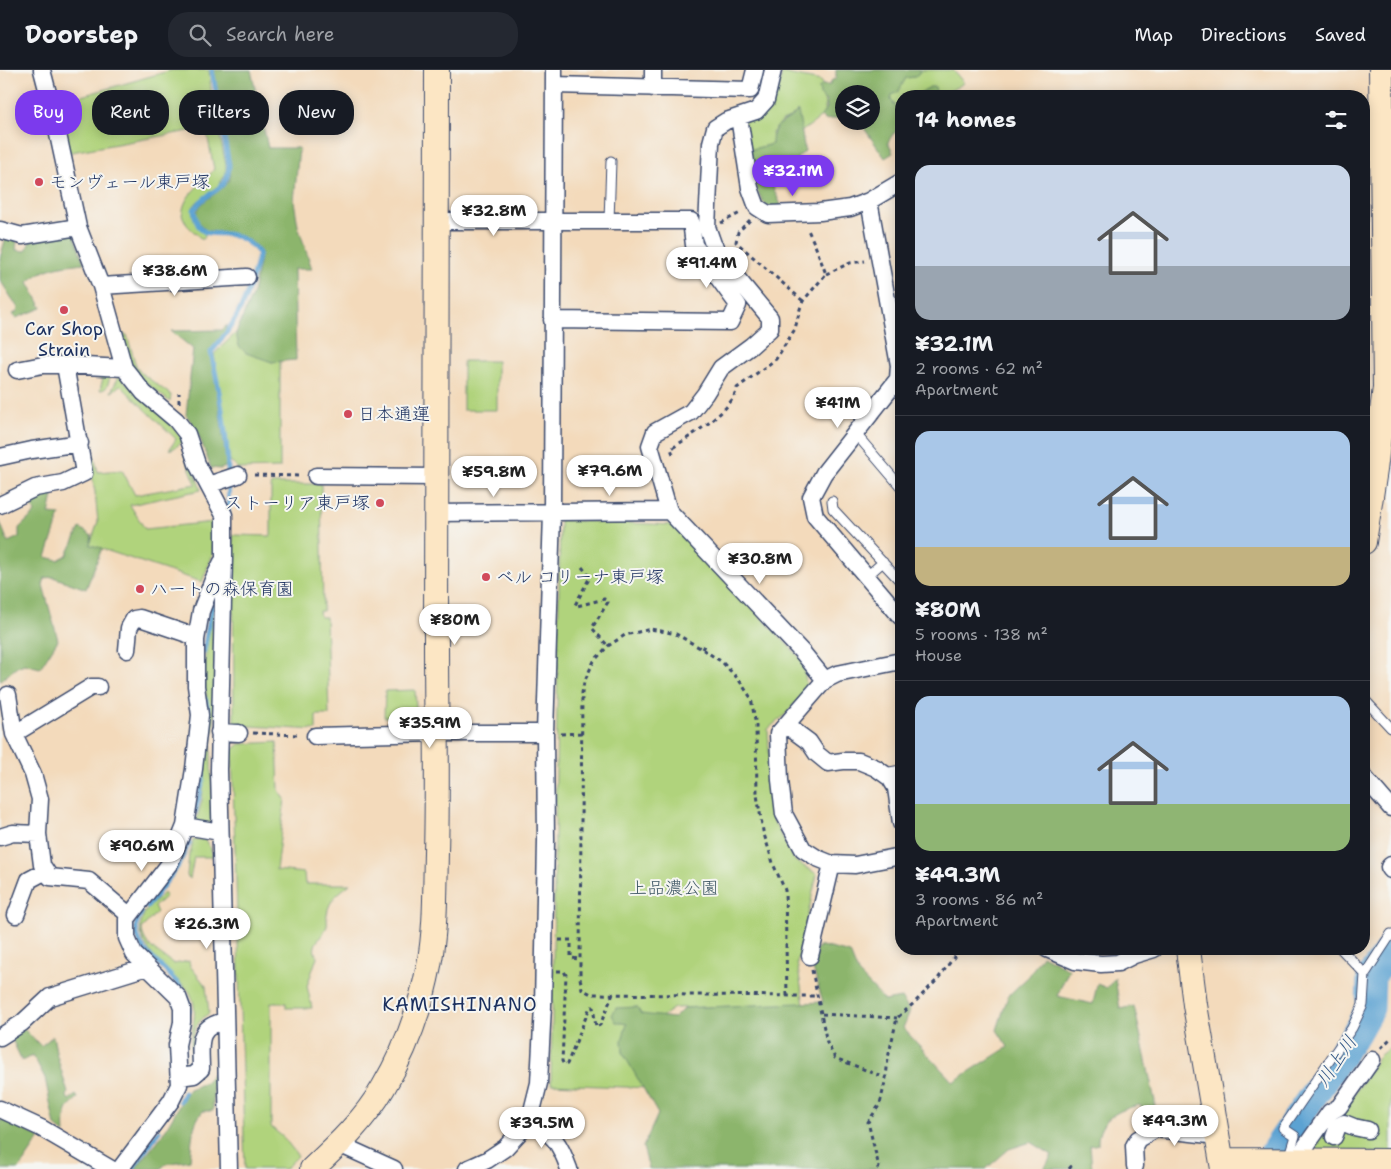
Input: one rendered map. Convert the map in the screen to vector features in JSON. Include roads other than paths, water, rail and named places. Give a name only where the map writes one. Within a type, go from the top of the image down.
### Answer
[{"type":"street","points":[[42,70],[78,227],[101,286],[124,368],[144,392],[176,420],[187,434],[197,464],[224,515],[219,732],[229,1169]]},
{"type":"street","points":[[312,1169],[339,1144],[363,1116],[383,1088],[403,1048],[416,1014],[429,966],[435,922],[437,805],[435,477],[437,70]]},
{"type":"street","points":[[653,70],[653,88]]},
{"type":"street","points":[[750,90],[754,70]]},
{"type":"street","points":[[773,70],[766,100],[756,111],[726,120],[715,128],[711,143],[707,227],[713,244],[727,266],[770,318],[770,330],[721,368],[705,394],[690,412],[655,432],[650,446],[669,512],[804,652],[825,680]]},
{"type":"street","points":[[1370,487],[1388,388],[1387,255],[1373,187],[1386,124],[1381,70]]},
{"type":"street","points":[[467,1169],[487,1160],[505,1148],[530,1119],[540,1083],[546,840],[551,733],[554,78],[653,88],[769,89]]},
{"type":"street","points":[[738,117],[750,188],[757,206],[768,214],[820,212],[850,208],[869,201],[895,186]]},
{"type":"street","points":[[869,201],[895,340]]},
{"type":"street","points":[[436,221],[691,221],[694,245],[738,305],[730,322],[552,320]]},
{"type":"street","points":[[0,230],[22,236],[78,227]]},
{"type":"street","points":[[101,286],[247,277]]},
{"type":"street","points":[[17,370],[43,365],[124,368]]},
{"type":"street","points":[[0,505],[35,488],[63,483],[84,473],[65,365]]},
{"type":"street","points":[[895,384],[824,473],[811,497],[815,516],[895,610]]},
{"type":"street","points":[[0,457],[80,443]]},
{"type":"street","points":[[208,485],[238,475]]},
{"type":"street","points":[[316,476],[435,477]]},
{"type":"street","points":[[435,513],[669,512]]},
{"type":"street","points":[[120,1169],[171,1101],[179,1085],[178,1045],[182,1022],[182,1008],[178,997],[134,954],[127,938],[127,919],[170,863],[185,826],[200,715],[196,686],[196,637],[202,610],[213,580],[224,558]]},
{"type":"street","points":[[127,650],[129,628],[134,619],[140,618],[196,637]]},
{"type":"street","points":[[895,662],[838,674],[825,680],[778,734],[784,814],[804,849],[817,858],[832,864],[855,865],[895,857]]},
{"type":"street","points":[[14,734],[91,687],[98,687]]},
{"type":"street","points":[[8,695],[14,734],[33,774],[40,799],[38,834],[42,865],[50,877],[89,881],[129,915]]},
{"type":"street","points":[[786,724],[808,742],[817,754],[828,763],[859,761],[890,778],[895,786]]},
{"type":"street","points":[[219,732],[239,733]]},
{"type":"street","points":[[315,736],[551,733]]},
{"type":"street","points":[[1370,784],[1391,808]]},
{"type":"street","points":[[185,826],[220,832]]},
{"type":"street","points":[[0,837],[14,833],[38,834]]},
{"type":"street","points":[[810,956],[832,864]]},
{"type":"street","points":[[1391,865],[1389,867],[1391,870]]},
{"type":"street","points":[[16,915],[28,880],[46,871]]},
{"type":"street","points":[[190,925],[222,923]]},
{"type":"street","points":[[1060,955],[1075,961],[1101,964],[1118,963],[1122,955]]},
{"type":"street","points":[[1189,955],[1195,1006],[1222,1164],[1290,1156],[1362,1165],[1391,1161]]},
{"type":"street","points":[[0,1037],[22,1024],[50,997],[147,967]]},
{"type":"street","points":[[178,1077],[194,1075],[201,1069],[201,1036],[207,1027],[225,1021]]},
{"type":"street","points":[[1290,1156],[1330,1112],[1339,1108],[1372,1060]]},
{"type":"street","points":[[0,1109],[41,1128],[111,1169]]},
{"type":"street","points":[[530,1119],[547,1131],[561,1147],[569,1169]]},
{"type":"street","points":[[1334,1137],[1338,1126],[1344,1123],[1368,1130]]},
{"type":"street","points":[[1135,1166],[1134,1146],[1138,1139],[1156,1129],[1218,1136]]},
{"type":"street","points":[[339,1144],[394,1169]]},
{"type":"lane","points":[[609,221],[611,161]]},
{"type":"lane","points":[[855,433],[895,480]]},
{"type":"lane","points":[[832,501],[833,509],[895,575]]},
{"type":"lane","points":[[866,577],[883,562]]},
{"type":"lane","points":[[1370,705],[1391,728]]},
{"type":"lane","points":[[883,774],[895,771]]},
{"type":"lane","points":[[1290,1156],[1294,1136],[1283,1128],[1352,1028],[1363,1005],[1365,974],[1391,934]]},
{"type":"lane","points":[[1347,955],[1365,974]]},
{"type":"waterway","points":[[212,70],[229,165],[225,181],[204,198],[194,210],[196,219],[203,231],[236,236],[249,243],[259,253],[242,306],[221,341],[211,352],[225,432],[229,493],[228,513]]},
{"type":"waterway","points":[[204,651],[212,605]]},
{"type":"waterway","points":[[205,699],[208,709],[206,735]]},
{"type":"waterway","points":[[195,812],[203,781],[203,756]]},
{"type":"waterway","points":[[147,907],[178,866],[189,843]]},
{"type":"waterway","points":[[141,913],[136,928],[140,942],[145,951],[180,986],[185,994],[189,1012]]},
{"type":"waterway","name":"川上川","points":[[1267,1169],[1275,1151],[1356,1033],[1370,1008],[1371,976],[1391,948]]},
{"type":"waterway","points":[[180,1101],[184,1093]]},
{"type":"waterway","points":[[132,1169],[159,1131]]},
{"type":"place","name":"モンヴェール東戸塚","points":[[39,182]]},
{"type":"place","name":"Car Shop Strain","points":[[64,310]]},
{"type":"place","name":"日本通運","points":[[348,414]]},
{"type":"place","name":"ストーリア東戸塚","points":[[380,503]]},
{"type":"place","name":"ベル コリーナ東戸塚","points":[[486,577]]},
{"type":"place","name":"ハートの森保育園","points":[[140,589]]},
{"type":"district","name":"KAMISHINANO","points":[[460,1004]]},
{"type":"park label","name":"上品濃公園","points":[[674,888]]}]
